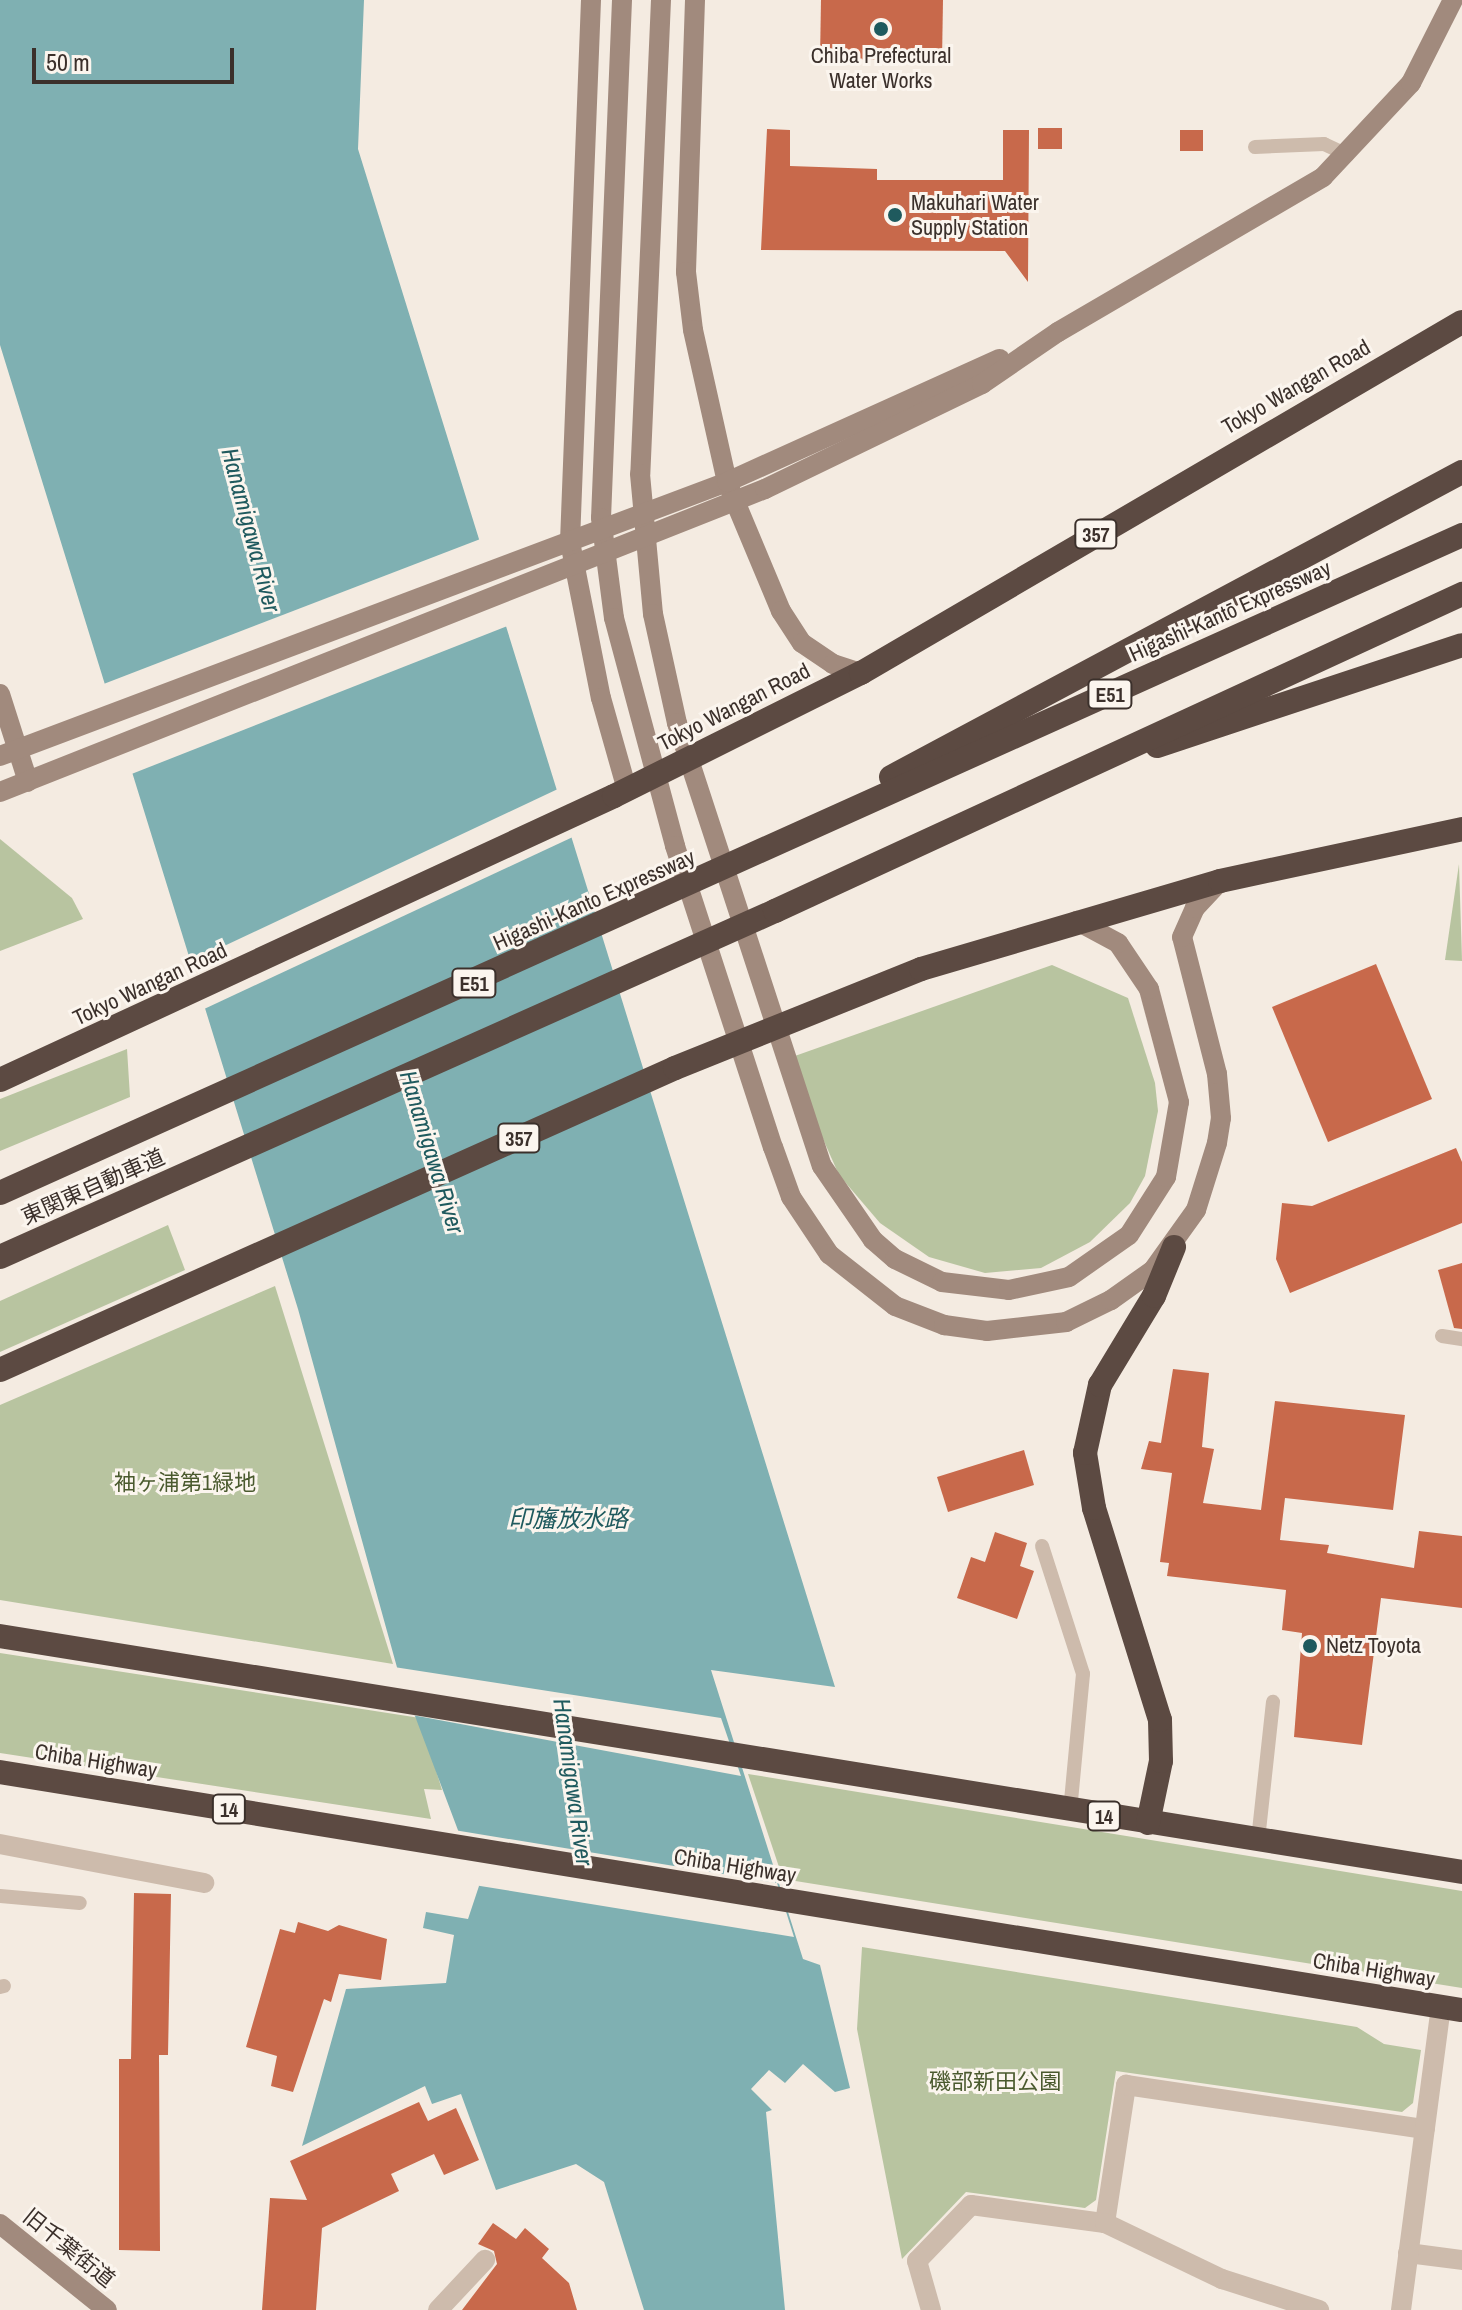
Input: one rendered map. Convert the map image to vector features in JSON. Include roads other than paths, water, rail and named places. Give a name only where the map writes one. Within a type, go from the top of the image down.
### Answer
[{"type":"highway","name":"Tokyo Wangan Road","points":[[0,1080],[115,1030],[627,790],[861,673],[1462,322]]},
{"type":"highway","points":[[842,815],[892,776],[1462,472]]},
{"type":"highway","name":"Higashi-Kantō Expressway","points":[[757,854],[1462,535]]},
{"type":"highway","name":"E51","points":[[1118,751],[1462,594]]},
{"type":"highway","points":[[1118,751],[1162,746],[1462,645]]},
{"type":"highway","name":"東関東自動車道","points":[[0,1257],[775,911],[1118,751]]},
{"type":"highway","name":"357","points":[[0,1370],[802,1014],[921,969],[1220,881],[1462,829]]},
{"type":"highway","name":"Higashi-Kanto Expressway","points":[[190,1111],[757,854]]},
{"type":"highway","name":"東関東自動車道","points":[[0,1193],[190,1111]]},
{"type":"highway","points":[[1148,1823],[1161,1761],[1160,1720],[1094,1508],[1085,1453],[1100,1385],[1154,1296],[1174,1247]]},
{"type":"highway","name":"14","points":[[0,1636],[1462,1872]]},
{"type":"highway","name":"Chiba Highway","points":[[0,1772],[1452,2009]]},
{"type":"street","points":[[591,0],[579,539],[627,790]]},
{"type":"street","points":[[622,0],[602,447],[605,566],[639,726],[791,1197],[829,1254],[869,1289],[919,1316],[970,1330],[1025,1330],[1066,1322],[1111,1300],[1153,1270],[1174,1247],[1205,1191],[1221,1118],[1217,1074],[1182,937],[1195,908],[1220,881]]},
{"type":"street","points":[[661,0],[640,474],[653,614],[677,723],[822,1166],[873,1240],[895,1259],[942,1282],[1009,1290],[1069,1277],[1129,1235],[1166,1177],[1179,1102],[1149,989],[1118,943],[1077,921]]},
{"type":"street","points":[[695,0],[686,272],[693,330],[730,492],[781,611],[802,643],[833,664],[861,673]]},
{"type":"street","points":[[0,792],[482,605],[502,591],[662,530],[730,492],[1058,332],[1323,177],[1348,155],[1411,83],[1453,0]]},
{"type":"street","points":[[8,753],[660,508],[730,492]]},
{"type":"street","points":[[0,694],[8,753],[28,782]]},
{"type":"street","points":[[0,1844],[204,1883]]},
{"type":"street","points":[[1401,2310],[1425,2129],[1452,2009]]},
{"type":"street","points":[[1105,2223],[1126,2085],[1425,2129]]},
{"type":"street","points":[[931,2310],[917,2261],[971,2205],[1105,2223],[1222,2279],[1319,2310]]},
{"type":"street","name":"旧千葉街道","points":[[0,2224],[107,2310]]},
{"type":"street","points":[[1408,2253],[1462,2260]]},
{"type":"street","points":[[438,2310],[485,2260]]},
{"type":"lane","points":[[1255,147],[1324,144],[1348,155]]},
{"type":"lane","points":[[1442,1336],[1462,1339]]},
{"type":"lane","points":[[1042,1546],[1083,1674],[1070,1811]]},
{"type":"lane","points":[[1258,1840],[1273,1702]]},
{"type":"lane","points":[[0,1896],[80,1903]]},
{"type":"water","name":"印旛放水路","points":[[0,0],[364,0],[358,149],[835,1687],[711,1670],[803,1959],[820,1965],[850,2088],[835,2092],[803,2064],[785,2083],[769,2070],[751,2089],[772,2110],[766,2112],[785,2310],[644,2310],[604,2182],[576,2164],[496,2190],[461,2094],[432,2104],[425,2086],[302,2146],[346,1989],[446,1983],[454,1935],[423,1928],[426,1912],[468,1919],[479,1886],[398,1671],[298,1309],[0,345]]},
{"type":"place","name":"Chiba Prefectural Water Works","points":[[881,29]]},
{"type":"place","name":"Makuhari Water Supply Station","points":[[895,215]]},
{"type":"place","name":"Netz Toyota","points":[[1310,1646]]},
{"type":"water label","name":"Hanamigawa River","points":[[251,530]]},
{"type":"water label","name":"Hanamigawa River","points":[[432,1152]]},
{"type":"water label","name":"Hanamigawa River","points":[[573,1782]]},
{"type":"park label","name":"袖ヶ浦第1緑地","points":[[185,1483]]},
{"type":"park label","name":"磯部新田公園","points":[[995,2082]]}]
